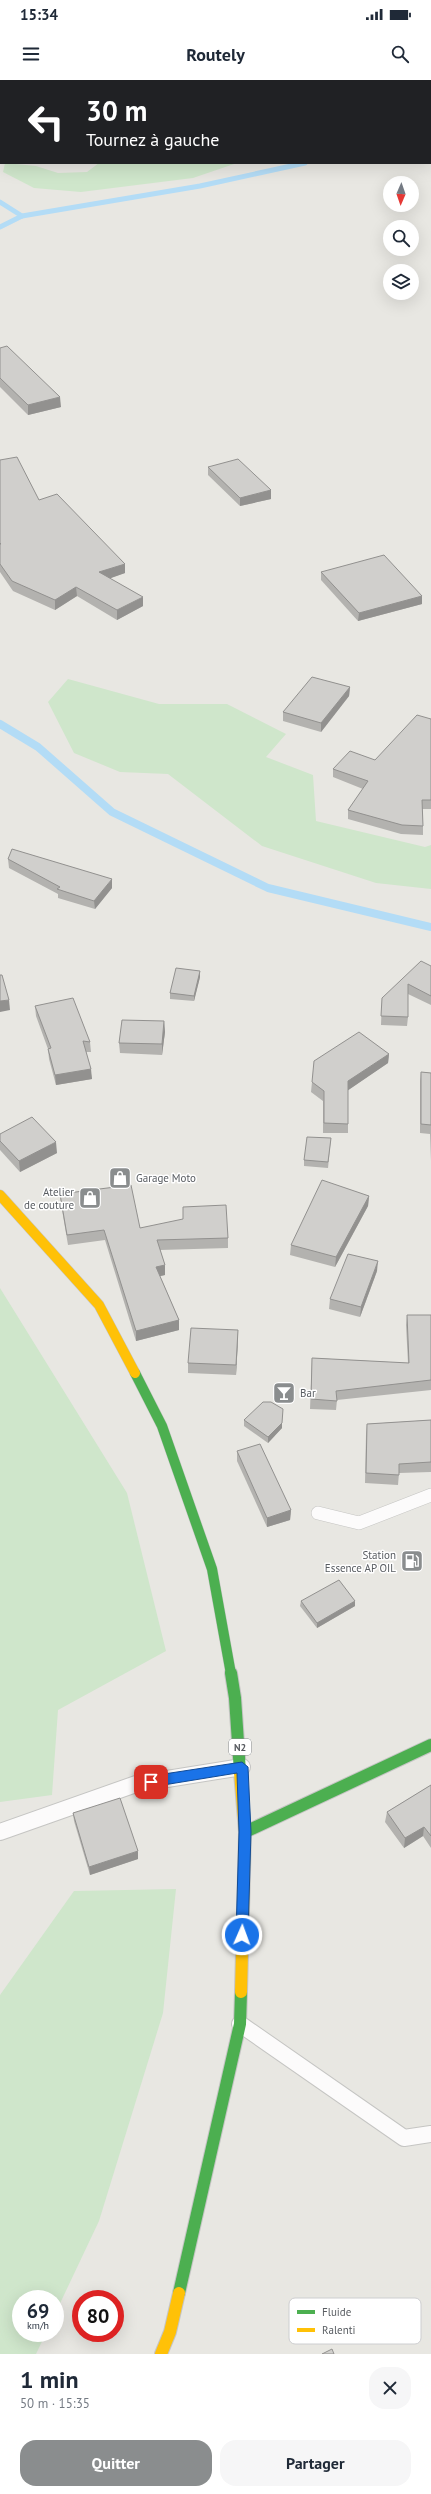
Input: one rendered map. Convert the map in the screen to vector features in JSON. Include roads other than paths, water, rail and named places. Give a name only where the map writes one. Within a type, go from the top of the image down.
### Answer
[{"type":"main road","name":"N2","points":[[0,1195],[99,1305],[162,1426],[193,1510],[212,1569],[235,1698],[242,1767],[245,1832],[240,2024],[170,2332],[161,2354]]},
{"type":"main road","points":[[245,1832],[431,1745]]},
{"type":"lane","points":[[318,1513],[359,1524],[431,1495]]},
{"type":"lane","points":[[0,1832],[5,1832],[136,1784],[242,1767]]},
{"type":"lane","points":[[240,2024],[404,2138],[431,2134]]},
{"type":"waterway","points":[[22,216],[200,186],[300,164]]},
{"type":"waterway","points":[[0,202],[22,216]]},
{"type":"waterway","points":[[0,227],[22,216]]},
{"type":"waterway","points":[[0,724],[38,747],[112,812],[268,888],[431,927]]},
{"type":"place","name":"Garage Moto","points":[[120,1178]]},
{"type":"place","name":"Atelier de couture","points":[[90,1198]]},
{"type":"place","name":"Bar","points":[[284,1393]]},
{"type":"place","name":"Station Essence AP OIL","points":[[412,1561]]}]
